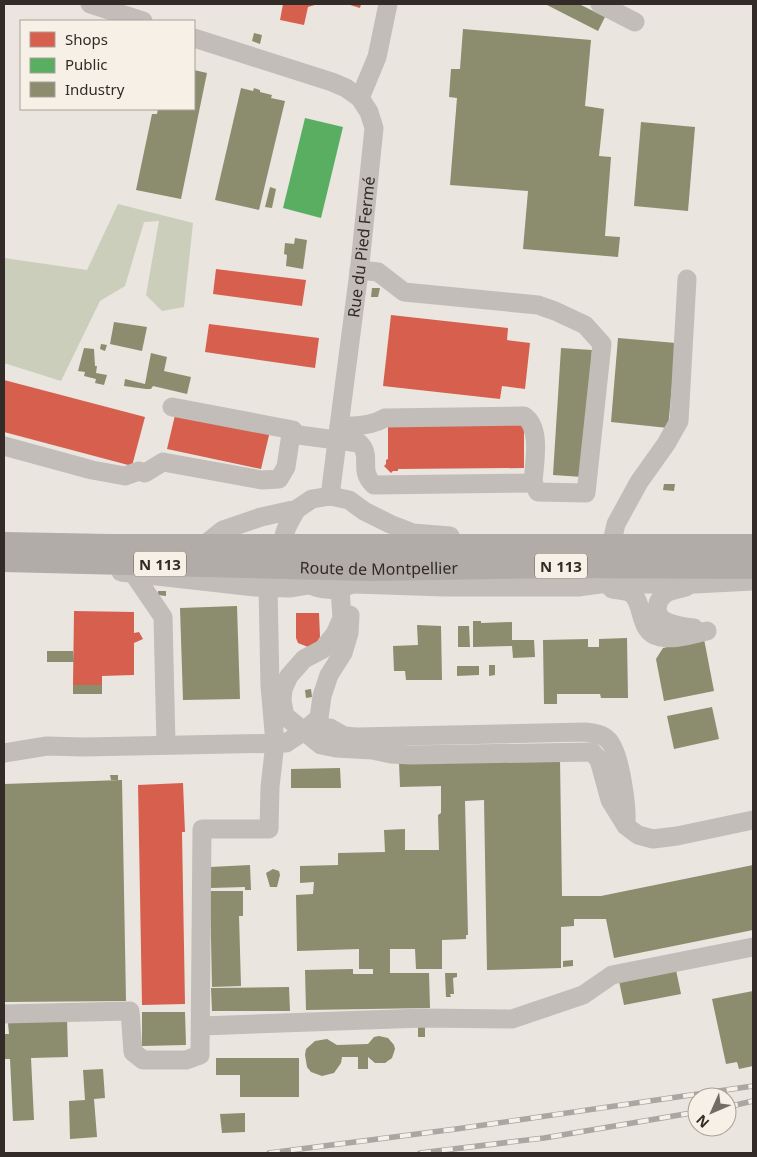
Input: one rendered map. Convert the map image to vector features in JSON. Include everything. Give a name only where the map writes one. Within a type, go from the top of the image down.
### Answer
[{"type":"main road","name":"Route de Montpellier","points":[[4,544],[110,546],[201,544],[287,556],[353,582],[560,566],[753,566]]},
{"type":"main road","name":"Route de Montpellier","points":[[4,560],[287,556],[377,546],[753,546]]},
{"type":"street","points":[[90,4],[109,7],[141,20]]},
{"type":"street","points":[[195,38],[332,82],[346,88],[360,98],[377,58],[388,4]]},
{"type":"street","points":[[600,4],[635,22]]},
{"type":"street","name":"Rue du Pied Fermé","points":[[330,496],[359,270],[374,128],[370,112],[360,98]]},
{"type":"street","points":[[292,434],[338,433],[352,426],[376,424],[386,418],[524,416],[532,423],[535,436],[533,483],[538,492],[586,493],[602,344],[585,325],[555,311],[538,306],[404,292],[378,272],[359,270]]},
{"type":"street","points":[[611,546],[616,524],[639,482],[666,444],[679,421],[687,279]]},
{"type":"street","points":[[4,446],[92,470],[125,476],[139,471],[145,473],[163,462],[262,480],[279,479],[286,466],[293,430],[172,407]]},
{"type":"street","points":[[338,433],[350,441],[359,443],[365,450],[364,465],[369,480],[374,485],[533,483]]},
{"type":"street","points":[[568,546],[546,537],[451,536],[413,533],[390,524],[349,500],[330,496],[312,499],[295,513],[287,525],[287,556],[298,578],[309,585],[330,590],[353,582],[445,588],[753,582]]},
{"type":"street","points":[[364,510],[374,527],[377,546],[375,558],[353,582],[336,634],[323,650],[304,659],[289,676],[283,689],[282,701],[285,716],[304,731],[330,728],[344,736],[384,744],[585,732],[596,734],[607,739],[615,749],[627,814],[626,826],[638,835],[653,839],[678,836],[753,820]]},
{"type":"street","points":[[201,544],[244,534],[295,513]]},
{"type":"street","points":[[29,561],[60,567],[268,587],[291,588],[309,585]]},
{"type":"street","points":[[133,574],[163,617],[166,745]]},
{"type":"street","points":[[4,753],[47,746],[250,745],[275,742],[286,743],[319,718],[322,696],[329,675],[343,653],[350,633],[353,582]]},
{"type":"street","points":[[578,586],[631,593],[638,601],[640,616],[647,628],[659,637],[684,636],[708,631],[672,625],[662,620],[658,614],[657,607],[660,599],[667,593],[695,584]]},
{"type":"street","points":[[4,1014],[130,1011],[133,1052],[143,1060],[186,1060],[200,1055],[202,829],[269,829],[270,787],[275,742],[270,686],[268,587]]},
{"type":"street","points":[[201,1026],[422,1018],[512,1019],[583,995],[612,975],[753,947]]},
{"type":"green space","points":[[118,204],[193,223],[184,307],[162,311],[146,295],[159,221],[144,222],[125,286],[100,301],[61,381],[4,363],[4,258],[87,270]]},
{"type":"building: Shops","points":[[283,4],[318,4],[308,7],[304,25],[280,20]]},
{"type":"building: Shops","points":[[347,4],[361,4],[360,8]]},
{"type":"building: Shops","points":[[216,269],[306,280],[302,306],[213,294]]},
{"type":"building: Shops","points":[[391,315],[508,328],[507,340],[530,343],[525,389],[502,386],[500,399],[383,386]]},
{"type":"building: Shops","points":[[209,324],[319,338],[315,368],[205,352]]},
{"type":"building: Shops","points":[[4,380],[145,417],[132,466],[4,432]]},
{"type":"building: Shops","points":[[176,411],[270,431],[261,469],[167,449]]},
{"type":"building: Shops","points":[[524,422],[524,468],[398,469],[398,471],[391,473],[384,466],[388,459],[388,423]]},
{"type":"building: Shops","points":[[74,611],[134,612],[134,633],[139,632],[143,639],[134,643],[134,675],[102,676],[102,685],[73,685]]},
{"type":"building: Shops","points":[[296,613],[319,613],[320,637],[317,642],[308,647],[298,643],[296,638]]},
{"type":"building: Shops","points":[[183,783],[185,832],[182,832],[185,1004],[142,1005],[138,785]]},
{"type":"building: Public","points":[[305,118],[343,127],[321,218],[283,208]]},
{"type":"building: Industry","points":[[545,4],[579,4],[605,17],[598,31]]},
{"type":"building: Industry","points":[[463,29],[591,40],[585,106],[604,109],[599,156],[611,157],[605,236],[620,237],[618,257],[523,249],[528,191],[450,185],[457,98],[449,97],[451,69],[460,69]]},
{"type":"building: Industry","points":[[254,33],[262,35],[260,44],[252,41]]},
{"type":"building: Industry","points":[[195,70],[207,73],[181,199],[136,190],[152,114],[157,114],[158,110],[195,110]]},
{"type":"building: Industry","points":[[241,88],[253,91],[254,88],[260,90],[260,92],[272,95],[271,98],[285,101],[259,210],[215,200]]},
{"type":"building: Industry","points":[[641,122],[695,127],[688,211],[634,206]]},
{"type":"building: Industry","points":[[270,187],[276,189],[272,208],[265,207]]},
{"type":"building: Industry","points":[[295,238],[307,240],[303,269],[286,266],[285,243],[294,244]]},
{"type":"building: Industry","points":[[372,288],[380,288],[378,297],[371,297]]},
{"type":"building: Industry","points":[[114,322],[147,327],[142,351],[110,344]]},
{"type":"building: Industry","points":[[618,338],[676,343],[668,428],[611,422]]},
{"type":"building: Industry","points":[[101,344],[107,345],[105,351],[100,349]]},
{"type":"building: Industry","points":[[84,348],[94,349],[95,366],[97,366],[96,373],[107,375],[104,385],[95,383],[96,379],[84,376],[85,372],[78,371]]},
{"type":"building: Industry","points":[[561,348],[592,350],[583,477],[553,475]]},
{"type":"building: Industry","points":[[151,353],[167,357],[164,371],[191,377],[187,394],[153,386],[151,389],[146,389],[124,386],[125,379],[145,384]]},
{"type":"building: Industry","points":[[664,484],[675,484],[674,491],[663,490]]},
{"type":"building: Industry","points":[[158,591],[166,591],[166,596],[158,595]]},
{"type":"building: Industry","points":[[237,606],[240,699],[183,700],[180,608]]},
{"type":"building: Industry","points":[[473,621],[481,621],[481,623],[512,622],[512,640],[534,640],[535,657],[513,658],[512,646],[473,647]]},
{"type":"building: Industry","points":[[417,625],[441,626],[442,680],[406,680],[405,671],[394,671],[393,646],[418,645]]},
{"type":"building: Industry","points":[[458,626],[469,626],[470,647],[458,647]]},
{"type":"building: Industry","points":[[627,638],[628,698],[601,698],[600,694],[557,694],[557,704],[544,704],[543,640],[588,639],[588,647],[599,647],[599,639]]},
{"type":"building: Industry","points":[[704,639],[714,691],[664,701],[656,659],[663,648]]},
{"type":"building: Industry","points":[[47,651],[73,651],[74,662],[47,662]]},
{"type":"building: Industry","points":[[489,665],[495,665],[495,675],[489,676]]},
{"type":"building: Industry","points":[[457,666],[479,666],[479,675],[457,676]]},
{"type":"building: Industry","points":[[73,685],[102,685],[102,694],[73,694]]},
{"type":"building: Industry","points":[[311,689],[312,697],[306,698],[305,690]]},
{"type":"building: Industry","points":[[712,707],[719,739],[674,749],[667,716]]},
{"type":"building: Industry","points":[[560,759],[562,896],[601,896],[753,865],[753,930],[614,958],[606,919],[574,919],[574,926],[561,927],[561,968],[487,970],[484,800],[465,801],[468,935],[466,935],[466,939],[442,940],[442,969],[416,969],[415,949],[390,949],[390,973],[429,973],[430,1008],[306,1010],[305,970],[353,969],[353,974],[373,974],[373,969],[359,969],[359,949],[297,951],[296,895],[313,894],[314,882],[300,883],[300,866],[338,865],[338,853],[385,852],[384,830],[405,829],[405,850],[439,850],[438,815],[441,813],[441,786],[400,787],[399,762]]},
{"type":"building: Industry","points":[[340,768],[341,788],[291,788],[291,769]]},
{"type":"building: Industry","points":[[110,775],[118,775],[118,780],[111,780]]},
{"type":"building: Industry","points":[[122,780],[126,1001],[4,1002],[4,784]]},
{"type":"building: Industry","points":[[250,865],[251,890],[245,890],[245,887],[210,888],[210,867]]},
{"type":"building: Industry","points":[[273,869],[279,871],[280,875],[277,887],[270,887],[266,873]]},
{"type":"building: Industry","points":[[210,891],[243,891],[243,916],[239,916],[241,986],[212,987]]},
{"type":"building: Industry","points":[[573,960],[573,966],[563,967],[563,961]]},
{"type":"building: Industry","points":[[676,970],[681,994],[624,1005],[619,981]]},
{"type":"building: Industry","points":[[445,973],[457,973],[457,977],[453,978],[454,994],[450,994],[451,997],[446,997]]},
{"type":"building: Industry","points":[[289,987],[290,1011],[212,1011],[211,988]]},
{"type":"building: Industry","points":[[753,991],[753,1066],[739,1069],[737,1062],[726,1064],[712,999]]},
{"type":"building: Industry","points":[[142,1012],[185,1012],[186,1045],[142,1046]]},
{"type":"building: Industry","points":[[13,1018],[67,1018],[68,1057],[31,1058],[34,1120],[13,1121],[10,1059],[5,1059],[4,1034],[9,1034],[8,1023]]},
{"type":"building: Industry","points":[[418,1026],[425,1026],[425,1037],[418,1037]]},
{"type":"building: Industry","points":[[374,1037],[388,1038],[395,1049],[392,1058],[385,1063],[375,1063],[368,1057],[368,1069],[358,1069],[358,1057],[342,1057],[341,1063],[334,1073],[322,1076],[311,1072],[307,1067],[306,1049],[315,1041],[327,1039],[337,1045],[368,1044]]},
{"type":"building: Industry","points":[[216,1058],[299,1058],[299,1097],[240,1097],[240,1075],[216,1075]]},
{"type":"building: Industry","points":[[103,1069],[105,1098],[94,1099],[97,1137],[70,1139],[69,1101],[85,1100],[83,1070]]},
{"type":"building: Industry","points":[[245,1113],[245,1132],[222,1133],[220,1114]]},
{"type":"railway","points":[[269,1153],[456,1129],[753,1086]]},
{"type":"railway","points":[[737,1105],[753,1101]]},
{"type":"railway","points":[[420,1153],[544,1138],[687,1114]]}]
